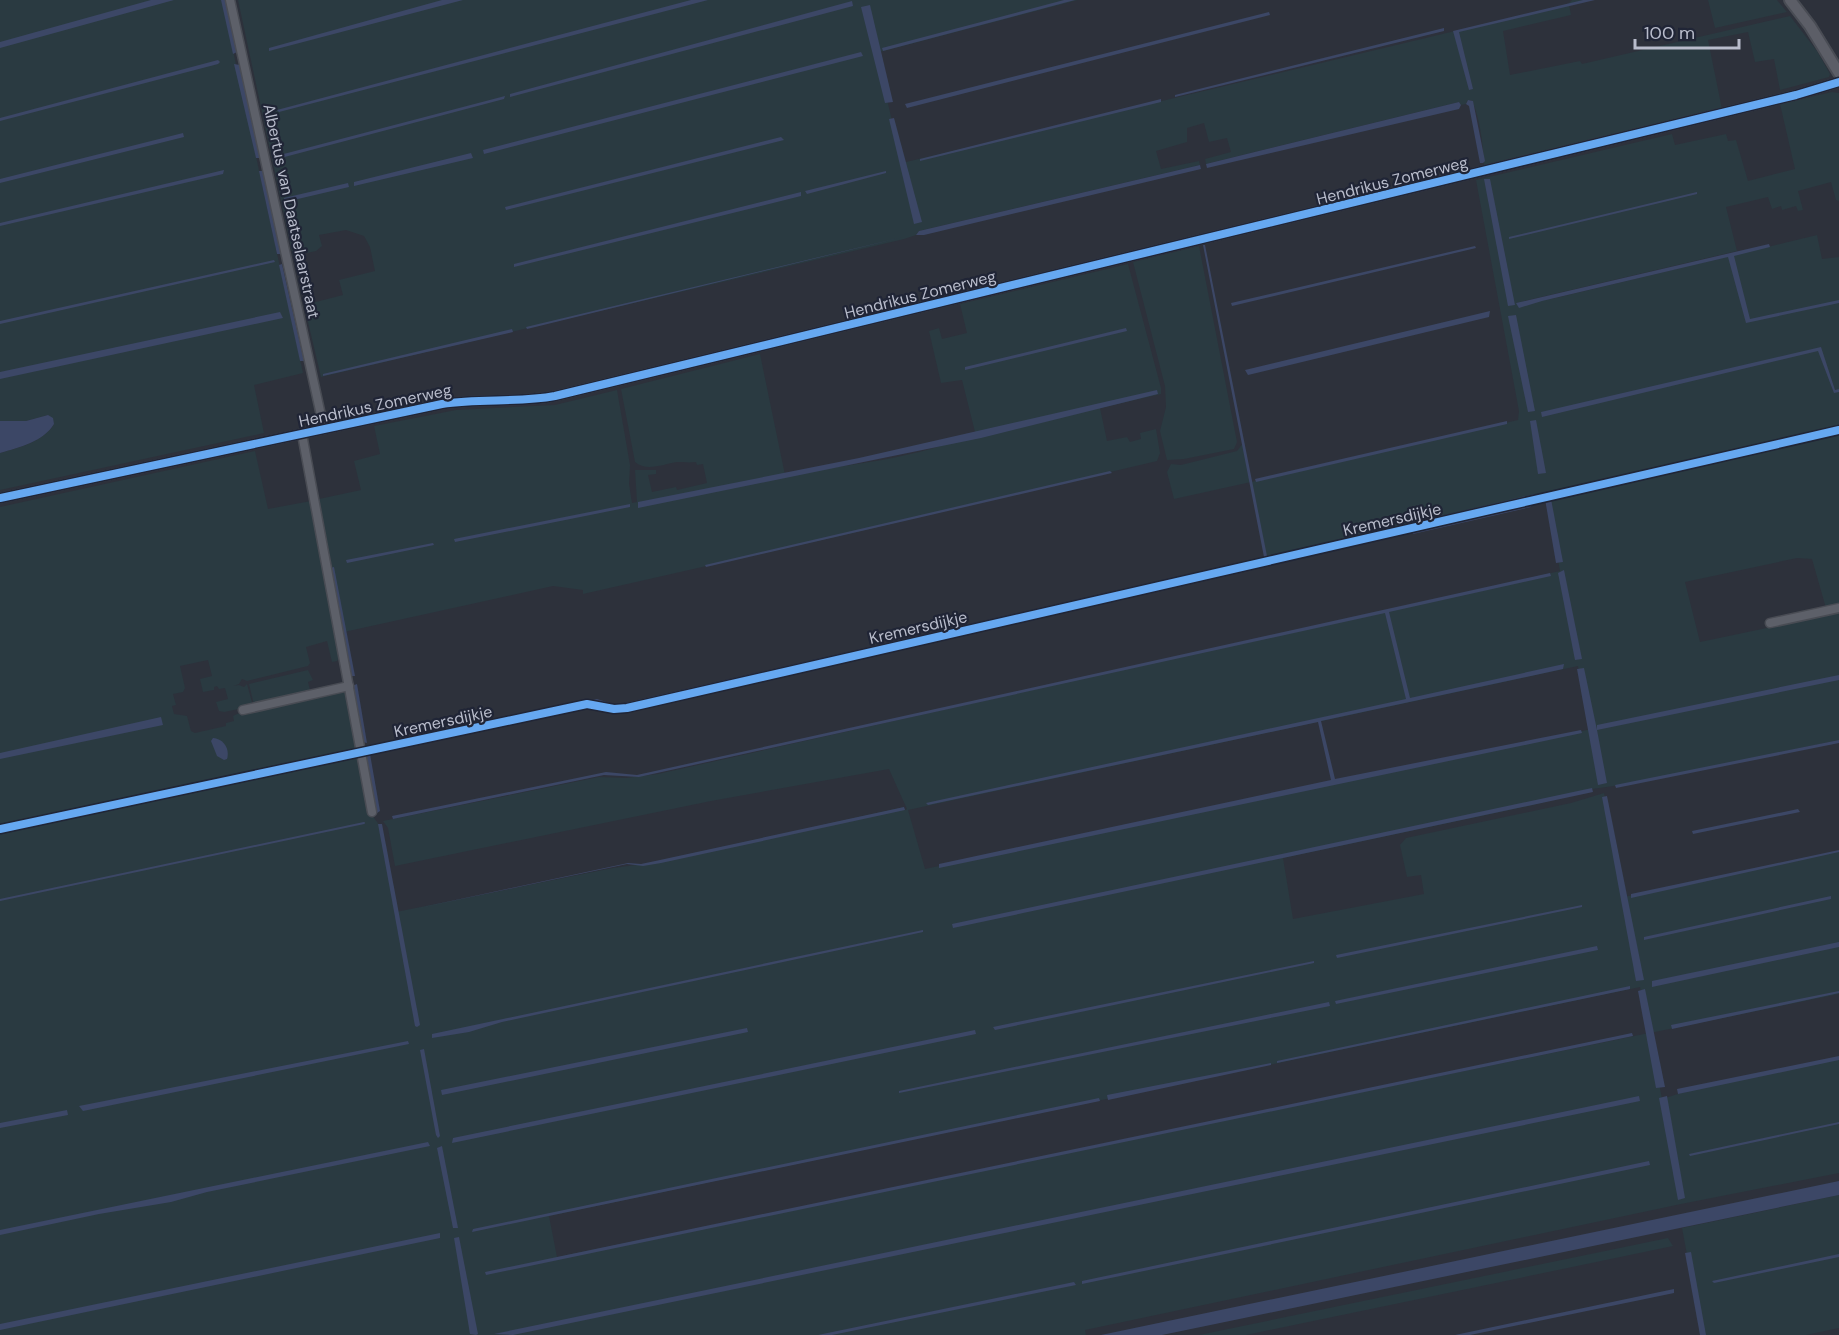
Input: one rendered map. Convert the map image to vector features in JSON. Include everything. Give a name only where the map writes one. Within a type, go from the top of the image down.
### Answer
[{"type":"street","name":"Albertus van Daatselaarstraat","points":[[230,0],[324,429]]},
{"type":"street","points":[[1790,0],[1810,26],[1839,73]]},
{"type":"street","name":"Hendrikus Zomerweg","points":[[0,498],[456,402],[524,400],[555,396],[1796,95],[1839,82]]},
{"type":"street","name":"Hendrikus Zomerweg","points":[[302,434],[372,812]]},
{"type":"street","points":[[1770,623],[1839,608]]},
{"type":"street","points":[[243,710],[349,686]]},
{"type":"shaded area","points":[[0,0],[222,0],[303,373],[254,385],[264,433],[0,490],[0,453],[37,440],[54,424],[48,415],[26,421],[0,421]]},
{"type":"shaded area","points":[[238,0],[1078,0],[876,53],[902,163],[1568,4],[1572,0],[1586,0],[1569,4],[1571,15],[1503,31],[1510,75],[1580,61],[1582,64],[1790,16],[1817,51],[1830,74],[1829,77],[1780,90],[1774,59],[1755,62],[1748,32],[1708,40],[1722,109],[1484,167],[1479,123],[1471,100],[1466,104],[1461,105],[1459,102],[1206,164],[1205,159],[1231,152],[1227,138],[1209,142],[1204,123],[1187,128],[1187,142],[1156,151],[1161,169],[1199,161],[1200,165],[919,231],[916,235],[904,239],[321,377],[304,305],[343,295],[339,280],[375,271],[370,247],[364,236],[346,230],[319,235],[322,246],[316,251],[293,256]]},
{"type":"shaded area","points":[[1708,0],[1777,0],[1787,12],[1715,28]]},
{"type":"shaded area","points":[[1832,92],[1839,93],[1839,201],[1836,200],[1831,182],[1798,191],[1803,210],[1798,211],[1796,206],[1782,210],[1781,206],[1772,209],[1768,197],[1726,207],[1737,251],[1516,303],[1560,297],[1817,235],[1822,259],[1839,257],[1839,428],[1265,559],[1251,482],[1518,420],[1519,411],[1476,180],[1672,134],[1675,145],[1726,134],[1728,141],[1736,140],[1748,181],[1795,169],[1780,104]]},
{"type":"shaded area","points":[[1199,246],[1237,442],[1234,449],[1167,460],[1160,431],[1166,407],[1165,386],[1133,262]]},
{"type":"shaded area","points":[[1128,264],[1161,394],[1100,408],[1107,441],[1127,437],[1130,442],[1141,439],[1140,433],[1156,429],[1160,453],[1157,461],[583,594],[583,590],[553,586],[344,632],[319,499],[361,490],[354,461],[380,454],[374,426],[456,410],[555,405],[617,390],[630,465],[629,484],[632,503],[637,502],[635,470],[656,470],[656,474],[648,475],[652,492],[676,487],[677,490],[707,483],[703,464],[677,462],[650,467],[635,462],[621,389],[760,354],[785,475],[907,455],[931,449],[975,432],[962,380],[941,383],[929,331],[939,328],[942,339],[967,333],[960,304]]},
{"type":"shaded area","points":[[1839,433],[1839,605],[1826,608],[1812,559],[1797,558],[1685,582],[1700,642],[1839,613],[1839,740],[1635,783],[1592,789],[1533,805],[1283,858],[1293,919],[1424,894],[1421,875],[1407,877],[1400,845],[1406,838],[1571,803],[1604,793],[1624,897],[1839,851],[1839,994],[1650,1033],[1662,1099],[1839,1058],[1839,1173],[1681,1204],[1085,1330],[1086,1335],[0,1335],[0,832],[360,756],[369,811],[380,826],[396,912],[613,868],[644,864],[904,807],[905,810],[907,809],[889,769],[711,801],[395,866],[388,828],[383,821],[599,777],[626,778],[658,774],[1560,571],[1547,501]],"holes":[[[1578,666],[1591,729],[1552,738],[925,869],[908,810]],[[1640,987],[1649,1033],[557,1257],[549,1216]]]},
{"type":"shaded area","points":[[1244,442],[1251,482],[1174,499],[1167,472],[1171,464],[1181,465],[1237,451]]},
{"type":"shaded area","points":[[255,451],[268,509],[311,501],[341,655],[337,661],[332,662],[327,641],[306,647],[310,663],[308,666],[247,681],[242,679],[239,684],[233,686],[244,687],[247,684],[253,706],[224,712],[219,711],[216,702],[228,699],[225,688],[219,689],[217,686],[214,690],[203,692],[200,679],[212,676],[208,660],[180,666],[185,688],[183,692],[173,694],[176,705],[172,706],[174,714],[187,716],[191,731],[195,733],[226,726],[226,723],[234,721],[233,716],[237,714],[348,691],[359,749],[0,824],[0,507]]},
{"type":"shaded area","points":[[308,670],[313,680],[308,682],[311,694],[254,705],[249,684]]},
{"type":"shaded area","points":[[1839,1195],[1839,1328],[1806,1335],[1702,1335],[1682,1228]]},
{"type":"shaded area","points":[[1668,1238],[1673,1246],[1246,1335],[1199,1335]]},
{"type":"water","points":[[151,0],[174,0],[0,48],[0,42]]},
{"type":"water","points":[[221,0],[226,0],[237,52],[233,54]]},
{"type":"water","points":[[442,0],[463,0],[269,51],[269,48]]},
{"type":"water","points":[[691,0],[708,0],[279,112],[277,110]]},
{"type":"water","points":[[1064,0],[1075,0],[883,51],[882,48]]},
{"type":"water","points":[[1583,0],[1595,0],[1459,32],[1473,89],[1469,90],[1453,31]]},
{"type":"water","points":[[852,1],[853,6],[510,97],[510,94]]},
{"type":"water","points":[[870,5],[893,102],[885,103],[861,7]]},
{"type":"water","points":[[1269,12],[1270,15],[907,108],[905,104]]},
{"type":"water","points":[[1444,28],[1444,31],[1175,97],[1175,95]]},
{"type":"water","points":[[861,52],[863,56],[484,154],[483,150]]},
{"type":"water","points":[[218,60],[220,62],[218,64],[0,121],[0,118]]},
{"type":"water","points":[[234,64],[240,65],[260,158],[256,158]]},
{"type":"water","points":[[505,96],[504,99],[277,159],[276,156]]},
{"type":"water","points":[[1161,99],[1161,102],[920,161],[920,159]]},
{"type":"water","points":[[1468,100],[1473,101],[1485,161],[1483,163],[1480,163],[1469,106],[1466,104]]},
{"type":"water","points":[[1459,102],[1461,105],[1459,109],[1207,168],[1206,164]]},
{"type":"water","points":[[894,118],[922,222],[914,224],[889,119]]},
{"type":"water","points":[[183,133],[184,137],[0,183],[0,179]]},
{"type":"water","points":[[781,137],[784,140],[506,210],[505,207]]},
{"type":"water","points":[[471,153],[473,158],[354,186],[354,182]]},
{"type":"water","points":[[1200,165],[1201,169],[924,235],[916,235],[919,231]]},
{"type":"water","points":[[224,170],[223,174],[0,226],[0,223]]},
{"type":"water","points":[[259,171],[263,171],[281,254],[277,254]]},
{"type":"water","points":[[886,171],[886,173],[807,194],[805,191]]},
{"type":"water","points":[[1484,179],[1490,179],[1515,305],[1508,306]]},
{"type":"water","points":[[348,183],[349,187],[285,202],[284,198]]},
{"type":"water","points":[[801,192],[801,196],[514,267],[514,264]]},
{"type":"water","points":[[1697,192],[1697,194],[1509,239],[1509,237]]},
{"type":"water","points":[[903,237],[527,329],[526,327]]},
{"type":"water","points":[[1769,244],[1770,247],[1734,256],[1750,319],[1839,300],[1839,303],[1746,323],[1728,257],[1519,308],[1516,303]]},
{"type":"water","points":[[1203,245],[1205,245],[1267,556],[1399,526],[1400,528],[1142,587],[1142,585],[1264,557]]},
{"type":"water","points":[[1475,246],[1476,248],[1232,306],[1231,303]]},
{"type":"water","points":[[274,260],[275,262],[0,324],[0,321]]},
{"type":"water","points":[[282,264],[304,361],[300,361],[279,265]]},
{"type":"water","points":[[1490,311],[1489,317],[1248,375],[1245,370]]},
{"type":"water","points":[[280,312],[283,318],[0,379],[0,372]]},
{"type":"water","points":[[1516,315],[1535,411],[1528,412],[1508,316]]},
{"type":"water","points":[[1126,328],[1127,331],[965,370],[965,367]]},
{"type":"water","points":[[512,329],[513,332],[323,376],[323,374]]},
{"type":"water","points":[[1821,347],[1835,390],[1839,389],[1839,392],[1834,393],[1818,351],[1542,417],[1541,412]]},
{"type":"water","points":[[1157,390],[1158,394],[981,438],[638,508],[638,502],[859,458]]},
{"type":"water","points":[[48,415],[53,418],[54,424],[44,435],[30,443],[0,453],[0,421],[26,421]]},
{"type":"water","points":[[1536,420],[1546,473],[1538,474],[1530,421]]},
{"type":"water","points":[[1507,421],[1507,424],[1256,482],[1255,479]]},
{"type":"water","points":[[1839,427],[1553,492],[1553,491]]},
{"type":"water","points":[[1839,432],[1839,435],[1556,499],[1557,497]]},
{"type":"water","points":[[1110,471],[1112,473],[706,567],[705,565]]},
{"type":"water","points":[[1535,494],[1536,497],[1406,524]]},
{"type":"water","points":[[1545,499],[1551,499],[1563,562],[1556,563]]},
{"type":"water","points":[[630,504],[630,507],[455,542],[454,539]]},
{"type":"water","points":[[1530,505],[1531,507],[1413,534],[1412,532]]},
{"type":"water","points":[[1400,534],[1400,536],[1147,594],[1146,592]]},
{"type":"water","points":[[433,543],[434,545],[347,563],[346,560]]},
{"type":"water","points":[[334,567],[355,676],[350,676],[330,568]]},
{"type":"water","points":[[1564,570],[1582,659],[1575,660],[1558,573]]},
{"type":"water","points":[[1550,573],[1551,576],[1389,612],[1410,698],[1564,664],[1563,669],[1321,721],[1335,779],[1581,730],[1582,733],[939,868],[939,864],[1331,780],[1318,722],[928,805],[926,803],[1406,699],[1385,613],[639,777],[604,775],[393,819],[392,816],[606,772],[637,775]]},
{"type":"water","points":[[1137,586],[1137,588],[618,707],[594,701],[372,745],[597,699],[616,705]]},
{"type":"water","points":[[1134,595],[618,713],[591,707],[373,753],[593,706],[618,711]]},
{"type":"water","points":[[1584,668],[1607,783],[1598,785],[1577,669]]},
{"type":"water","points":[[1839,675],[1839,680],[1597,730],[1597,725]]},
{"type":"water","points":[[357,684],[367,743],[362,742],[352,686]]},
{"type":"water","points":[[161,717],[163,725],[0,759],[0,753]]},
{"type":"water","points":[[213,738],[225,745],[228,752],[227,759],[224,760],[217,756],[211,741]]},
{"type":"water","points":[[1839,740],[1839,743],[1616,788],[1615,785]]},
{"type":"water","points":[[370,754],[380,811],[377,813],[366,755]]},
{"type":"water","points":[[1592,788],[1593,792],[953,928],[952,924]]},
{"type":"water","points":[[1607,796],[1644,980],[1636,981],[1602,797]]},
{"type":"water","points":[[904,807],[905,810],[661,863],[643,866],[627,864],[414,909],[628,863],[641,864]]},
{"type":"water","points":[[1798,809],[1800,812],[1693,834],[1692,831]]},
{"type":"water","points":[[378,824],[382,824],[420,1025],[417,1027],[415,1026]]},
{"type":"water","points":[[1839,850],[1839,852],[1631,898],[1631,894]]},
{"type":"water","points":[[1831,896],[1831,899],[1644,940],[1644,937]]},
{"type":"water","points":[[1582,905],[1582,907],[1337,958],[1336,955]]},
{"type":"water","points":[[923,930],[923,932],[502,1022],[469,1032],[432,1038],[432,1034]]},
{"type":"water","points":[[1839,942],[1839,947],[1652,987],[1652,981]]},
{"type":"water","points":[[1597,946],[1598,950],[1336,1004],[1335,1001]]},
{"type":"water","points":[[1314,961],[1314,963],[995,1030],[993,1027]]},
{"type":"water","points":[[1630,986],[1630,989],[1277,1063],[1277,1061]]},
{"type":"water","points":[[1645,989],[1665,1087],[1656,1088],[1638,991]]},
{"type":"water","points":[[1839,991],[1839,993],[1672,1029],[1671,1025]]},
{"type":"water","points":[[1329,1002],[1330,1006],[899,1093],[899,1091]]},
{"type":"water","points":[[747,1028],[748,1032],[442,1095],[441,1090]]},
{"type":"water","points":[[975,1030],[976,1034],[452,1143],[453,1138]]},
{"type":"water","points":[[1632,1033],[1633,1036],[486,1275],[485,1272]]},
{"type":"water","points":[[408,1041],[409,1044],[83,1111],[79,1106]]},
{"type":"water","points":[[424,1049],[440,1136],[438,1138],[420,1050]]},
{"type":"water","points":[[1839,1056],[1839,1060],[1678,1094],[1677,1089]]},
{"type":"water","points":[[1271,1063],[1271,1065],[1108,1100],[1107,1095]]},
{"type":"water","points":[[1639,1096],[1640,1101],[513,1335],[494,1334]]},
{"type":"water","points":[[1667,1096],[1685,1198],[1678,1200],[1659,1098]]},
{"type":"water","points":[[1099,1098],[1100,1101],[472,1232],[473,1229]]},
{"type":"water","points":[[67,1110],[68,1115],[0,1128],[0,1123]]},
{"type":"water","points":[[1839,1122],[1839,1124],[1690,1156],[1689,1154]]},
{"type":"water","points":[[428,1142],[430,1146],[207,1192],[171,1202],[99,1214],[0,1235],[0,1230]]},
{"type":"water","points":[[442,1146],[458,1228],[453,1228],[437,1148]]},
{"type":"water","points":[[1649,1161],[1650,1165],[1082,1284],[1082,1281]]},
{"type":"water","points":[[1839,1181],[1839,1195],[1162,1335],[1101,1335]]},
{"type":"water","points":[[440,1233],[440,1238],[0,1330],[0,1324]]},
{"type":"water","points":[[459,1237],[478,1334],[476,1335],[470,1334],[454,1238]]},
{"type":"water","points":[[1691,1252],[1706,1335],[1700,1335],[1685,1253]]},
{"type":"water","points":[[1839,1254],[1839,1257],[1714,1283],[1712,1281]]},
{"type":"water","points":[[1074,1282],[1076,1285],[832,1335],[818,1335]]},
{"type":"water","points":[[1674,1289],[1674,1293],[1470,1335],[1455,1335]]},
{"type":"waterway","points":[[0,900],[364,823]]},
{"type":"cycle path","points":[[0,498],[442,404],[555,396],[1796,95],[1839,82]]},
{"type":"cycle path","name":"Kremersdijkje","points":[[0,829],[587,704],[614,709],[627,708],[1839,430]]}]
